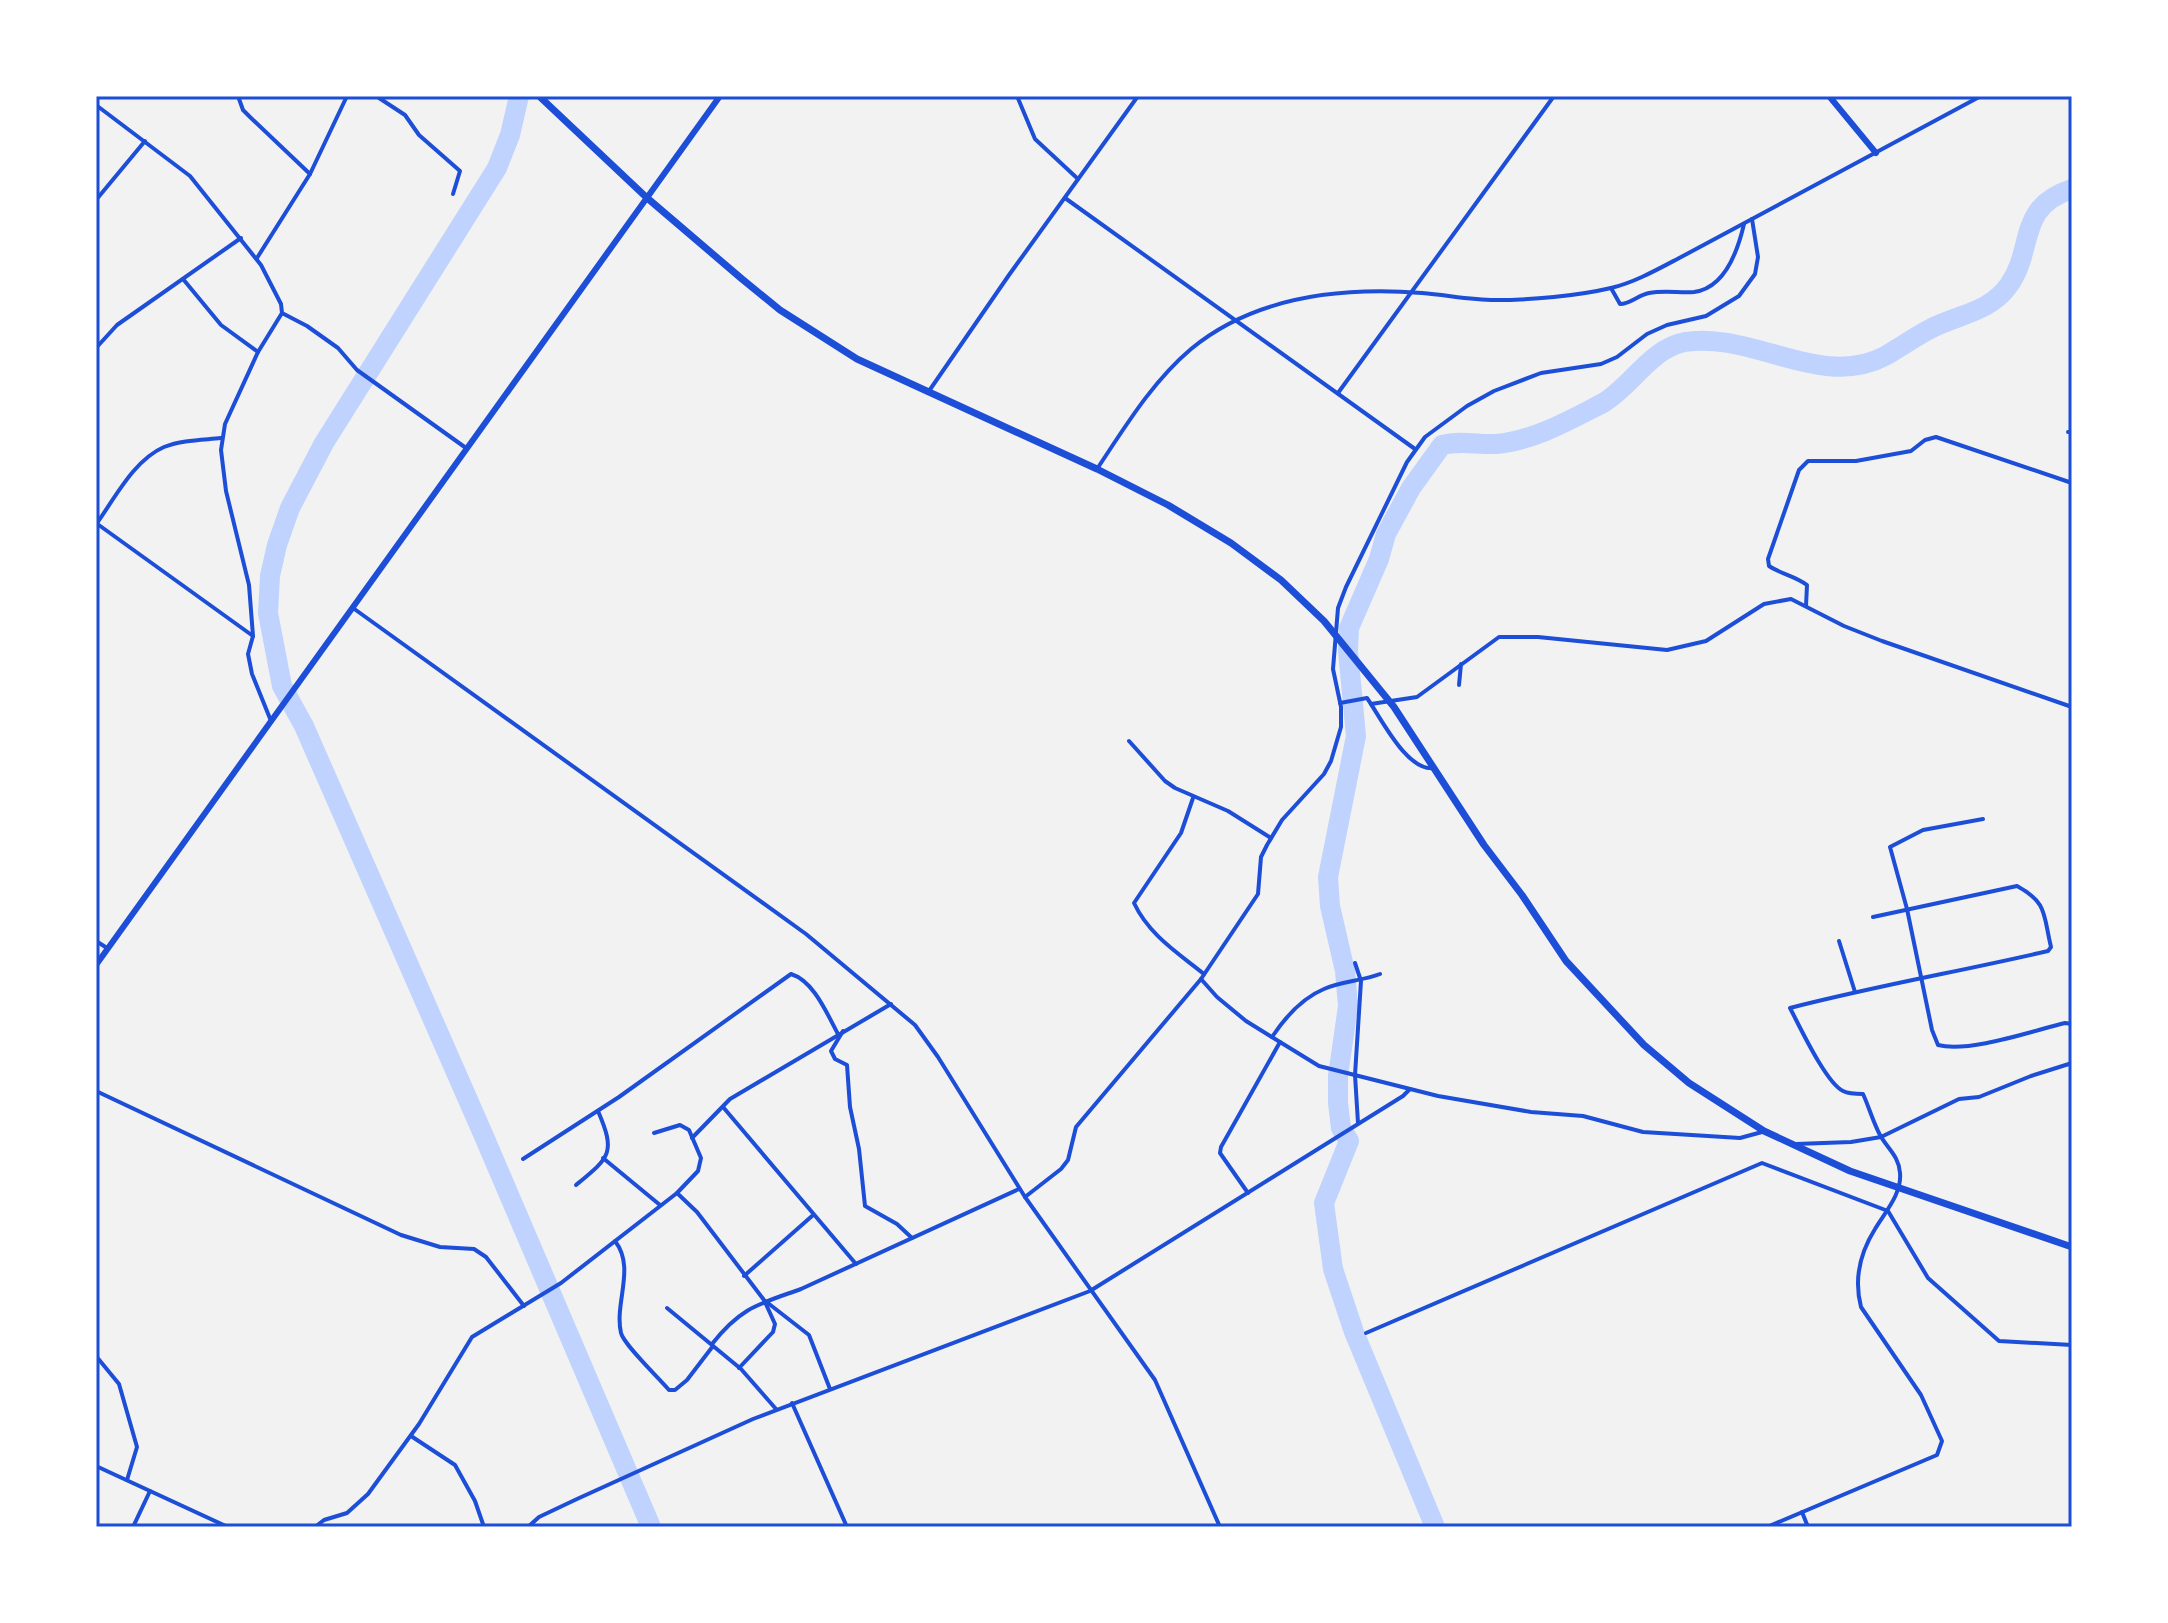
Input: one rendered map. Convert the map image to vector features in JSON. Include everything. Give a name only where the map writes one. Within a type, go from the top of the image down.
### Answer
[{"type":"highway","points":[[541,98],[646,197],[780,310],[857,359],[1097,469],[1168,505],[1231,543],[1281,580],[1316,614],[1394,707],[1484,845],[1566,961],[1644,1045],[1689,1083],[1789,1144],[1899,1189],[2072,1247]]},
{"type":"street","points":[[238,96],[243,110],[310,174]]},
{"type":"street","points":[[256,258],[310,174],[347,96]]},
{"type":"street","points":[[376,96],[405,115],[419,135],[460,171],[453,194]]},
{"type":"street","points":[[96,965],[720,96]]},
{"type":"street","points":[[1017,96],[1035,139],[1078,179]]},
{"type":"street","points":[[928,393],[1138,96]]},
{"type":"street","points":[[1338,393],[1554,96]]},
{"type":"street","points":[[1829,96],[1876,153]]},
{"type":"street","points":[[1097,469],[1148,394],[1192,349],[1238,321],[1287,300],[1354,291],[1495,300],[1611,288],[1647,274],[1981,96]]},
{"type":"street","points":[[96,105],[190,176],[256,258],[281,304],[282,313],[258,352],[221,438],[226,491],[249,585],[253,636],[248,654],[252,674],[272,723]]},
{"type":"street","points":[[96,200],[145,141]]},
{"type":"street","points":[[1065,198],[1415,449]]},
{"type":"street","points":[[1025,1197],[1061,1169],[1072,1150],[1076,1127],[1203,976],[1258,894],[1261,857],[1271,838],[1287,813],[1324,774],[1331,761],[1341,727],[1333,669],[1338,608],[1415,449],[1440,424],[1494,391],[1541,373],[1601,364],[1617,357],[1647,334],[1667,325],[1706,316],[1739,296],[1755,274],[1758,257],[1752,219]]},
{"type":"street","points":[[1611,288],[1620,304],[1646,293],[1697,292],[1707,288],[1727,268],[1739,244],[1744,223]]},
{"type":"street","points":[[96,348],[117,325],[241,238]]},
{"type":"street","points":[[183,279],[221,325],[258,352]]},
{"type":"street","points":[[282,313],[338,348],[357,370],[467,449]]},
{"type":"street","points":[[96,337],[100,342]]},
{"type":"street","points":[[1806,606],[1807,585],[1773,569],[1768,559],[1799,470],[1808,461],[1856,461],[1911,451],[1925,440],[1936,437],[2072,483]]},
{"type":"street","points":[[221,438],[182,442],[148,457],[96,523],[253,636]]},
{"type":"street","points":[[1371,704],[1417,697],[1499,637],[1538,637],[1667,650],[1687,647],[1722,632],[1771,601],[1791,599],[1882,641],[2072,707]]},
{"type":"street","points":[[353,608],[806,934],[915,1025],[1019,1189],[1155,1380],[1220,1527]]},
{"type":"street","points":[[1459,685],[1461,664]]},
{"type":"street","points":[[1340,703],[1367,698],[1405,756],[1420,766],[1435,768]]},
{"type":"street","points":[[1129,741],[1165,781],[1193,798],[1228,811],[1271,838]]},
{"type":"street","points":[[1193,798],[1181,833],[1134,903],[1158,937],[1203,976],[1229,1008],[1319,1066],[1410,1089],[1531,1112],[1583,1116],[1661,1134],[1740,1138],[1764,1131]]},
{"type":"street","points":[[1983,819],[1923,830],[1890,847],[1938,1045],[1950,1048],[1967,1046],[2065,1023],[2072,1024]]},
{"type":"street","points":[[1767,1527],[1937,1455],[1942,1447],[1921,1395],[1861,1307],[1858,1295],[1863,1254],[1899,1189],[1901,1174],[1897,1158],[1881,1137],[1863,1094],[1843,1091],[1835,1085],[1790,1008],[2048,951],[2051,947],[2041,904],[2035,896],[2017,886],[1873,917]]},
{"type":"street","points":[[96,941],[108,949]]},
{"type":"street","points":[[1839,941],[1855,992]]},
{"type":"street","points":[[1355,963],[1361,981],[1355,1075],[1358,1124]]},
{"type":"street","points":[[523,1159],[598,1111],[791,974],[808,986],[841,1033]]},
{"type":"street","points":[[1272,1037],[1282,1022],[1322,989],[1380,974]]},
{"type":"street","points":[[692,1138],[730,1099],[891,1004]]},
{"type":"street","points":[[841,1033],[831,1051],[835,1059],[847,1065],[865,1206],[897,1224],[912,1238]]},
{"type":"street","points":[[1248,1193],[1220,1153],[1221,1147],[1280,1042]]},
{"type":"street","points":[[1789,1144],[1851,1142],[1881,1137],[1959,1099],[1979,1097],[2072,1063]]},
{"type":"street","points":[[528,1527],[539,1517],[776,1409],[1090,1291],[1410,1089]]},
{"type":"street","points":[[96,1091],[401,1235],[440,1247],[474,1249],[486,1257],[524,1306]]},
{"type":"street","points":[[723,1107],[812,1216],[856,1264]]},
{"type":"street","points":[[576,1185],[596,1169],[610,1147],[610,1139],[598,1111]]},
{"type":"street","points":[[315,1527],[324,1520],[347,1513],[384,1475],[472,1337],[561,1283],[677,1193],[702,1164],[689,1130],[680,1125],[654,1133]]},
{"type":"street","points":[[603,1158],[661,1206]]},
{"type":"street","points":[[1366,1333],[1762,1163],[1888,1211],[1928,1278],[1999,1341],[2072,1345]]},
{"type":"street","points":[[615,1241],[624,1259],[620,1330],[625,1343],[669,1390],[675,1390],[687,1380],[725,1327],[764,1300],[801,1289],[1019,1189]]},
{"type":"street","points":[[677,1193],[697,1212],[764,1300],[809,1335],[830,1389]]},
{"type":"street","points":[[744,1276],[812,1216]]},
{"type":"street","points":[[739,1368],[773,1332],[775,1324],[764,1300]]},
{"type":"street","points":[[667,1308],[739,1368],[776,1409]]},
{"type":"street","points":[[96,1356],[119,1384],[137,1447],[127,1480]]},
{"type":"street","points":[[792,1403],[847,1527]]},
{"type":"street","points":[[410,1436],[455,1465],[475,1501],[484,1527]]},
{"type":"street","points":[[96,1466],[228,1527]]},
{"type":"street","points":[[133,1527],[150,1491]]},
{"type":"street","points":[[1802,1512],[1808,1527]]},
{"type":"waterway","points":[[519,96],[510,135],[497,168],[324,443],[290,508],[270,576],[268,613],[282,686],[304,726],[651,1527]]},
{"type":"waterway","points":[[1435,1527],[1354,1332],[1333,1269],[1324,1203],[1349,1141],[1341,1128],[1338,1103],[1338,1076],[1348,1006],[1345,971],[1330,906],[1328,877],[1356,736],[1348,651],[1349,628],[1379,559],[1386,534],[1411,488],[1442,445],[1510,442],[1551,429],[1603,403],[1651,360],[1673,346],[1710,341],[1735,344],[1811,364],[1836,367],[1861,365],[1885,356],[1932,328],[1984,307],[2009,285],[2017,271],[2034,218],[2042,206],[2072,189]]}]
